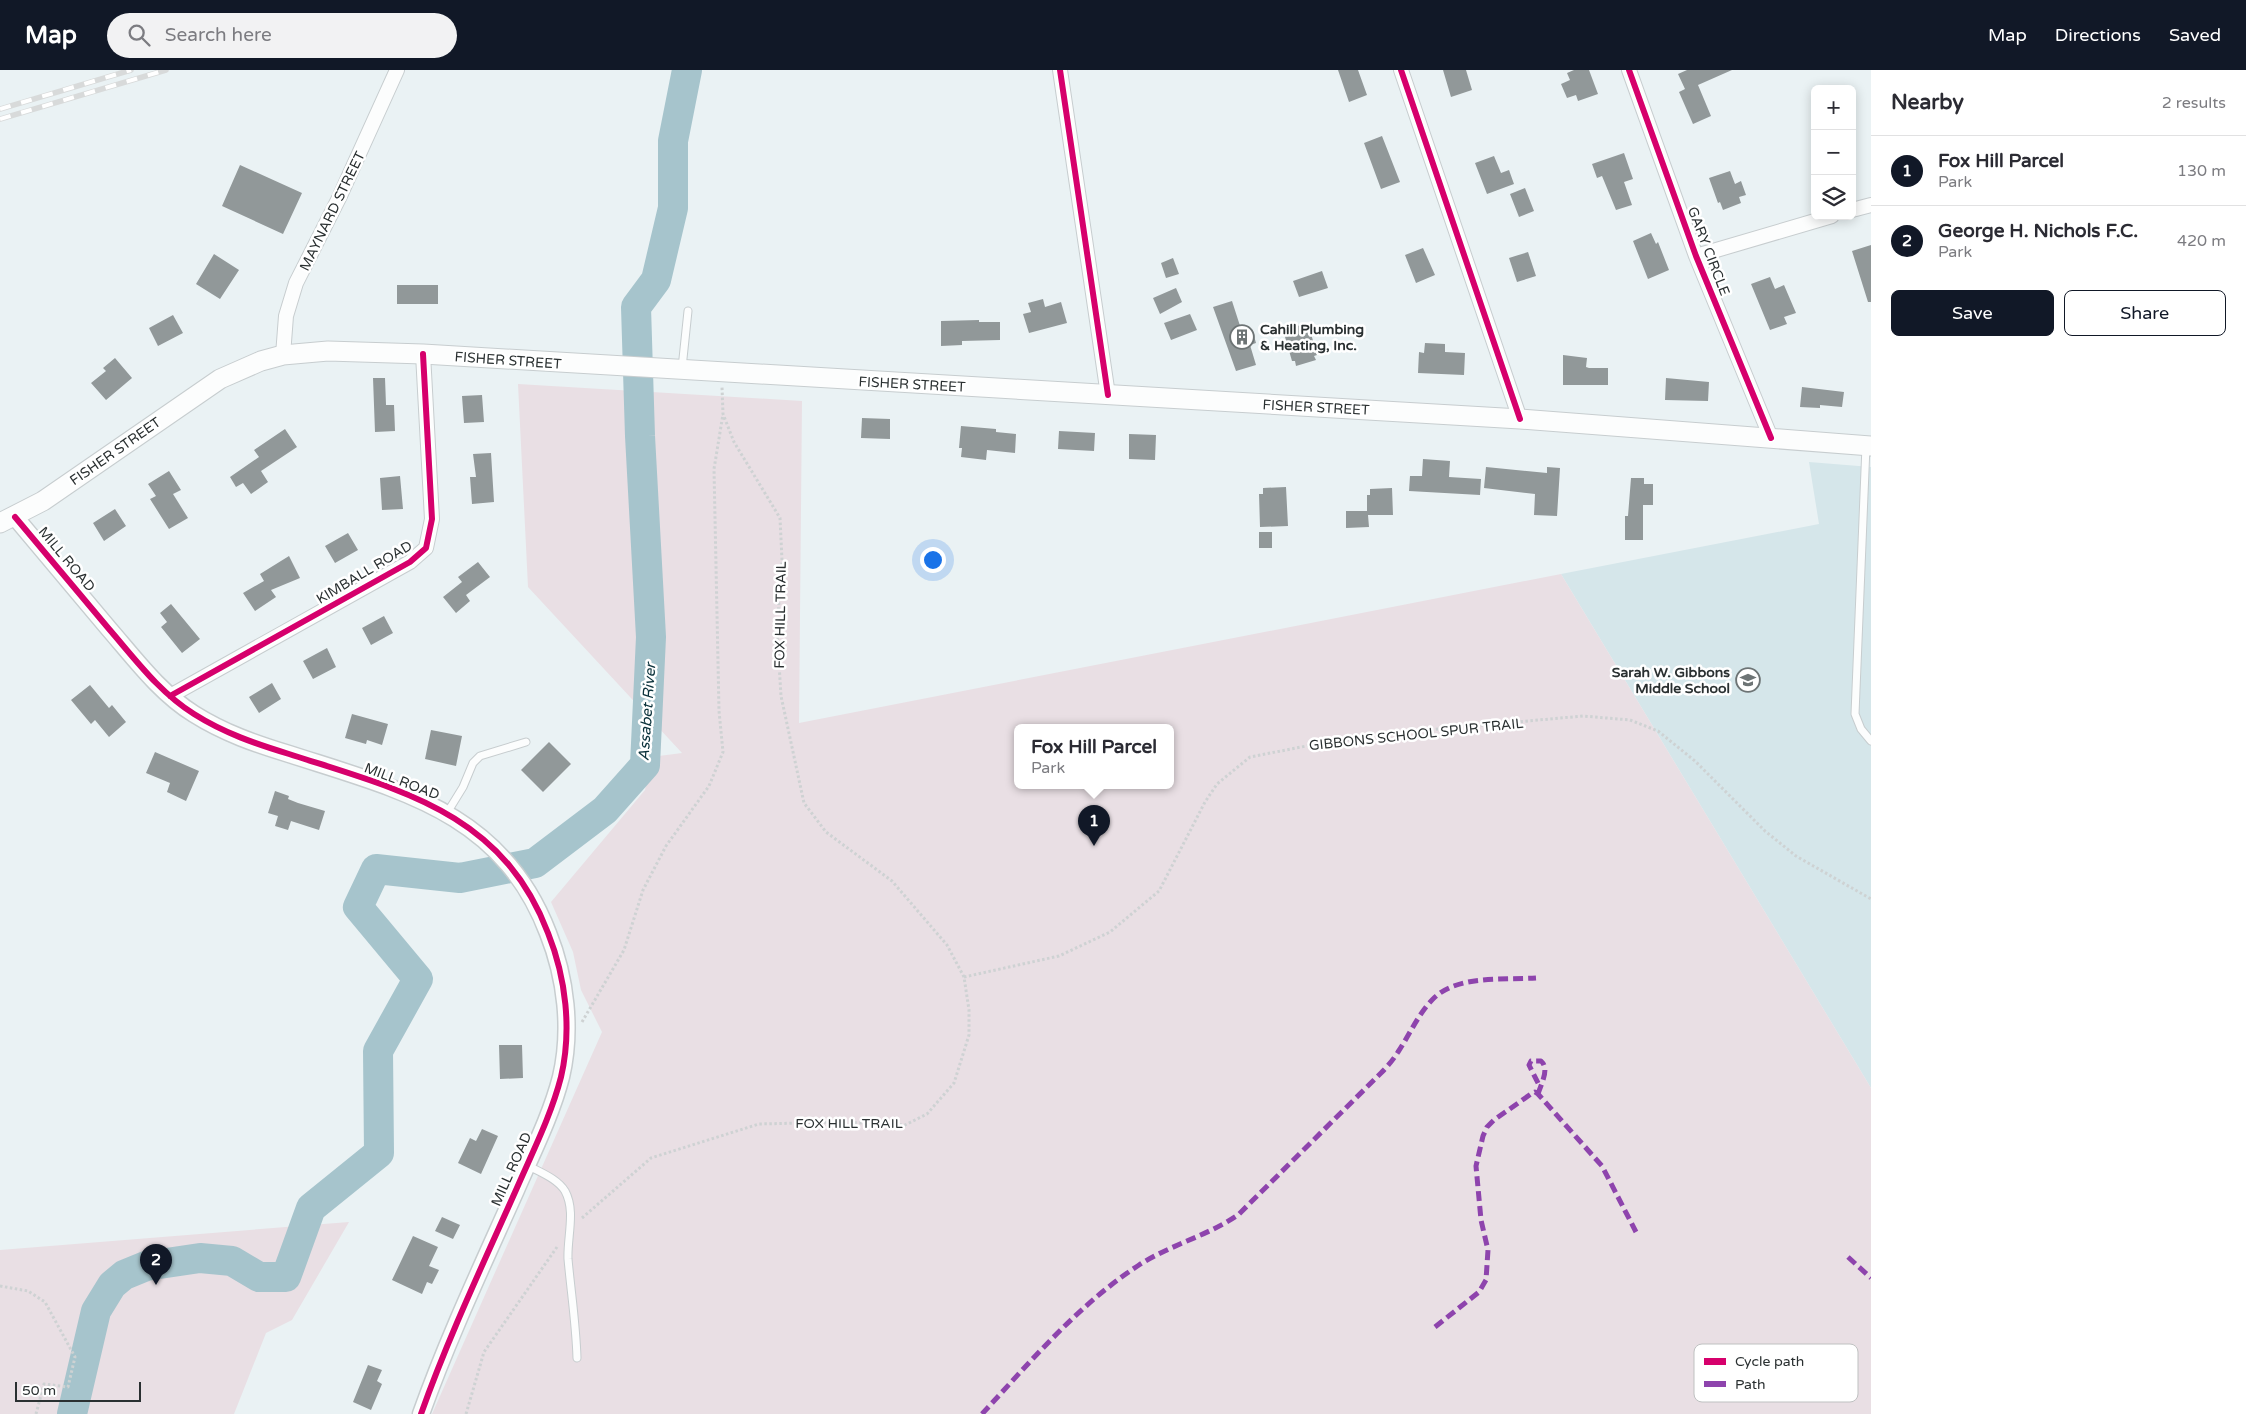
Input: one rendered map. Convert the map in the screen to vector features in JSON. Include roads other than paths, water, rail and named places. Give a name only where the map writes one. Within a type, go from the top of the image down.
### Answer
[{"type":"main road","name":"FISHER STREET","points":[[7,520],[43,501],[220,379],[261,361],[283,355],[328,351],[422,354],[722,374],[1520,419],[1869,446]]},
{"type":"street","name":"MAYNARD STREET","points":[[283,355],[286,316],[296,283],[348,180],[397,70]]},
{"type":"street","points":[[1060,70],[1108,395]]},
{"type":"street","points":[[1401,70],[1520,419]]},
{"type":"street","name":"GARY CIRCLE","points":[[1629,70],[1696,256],[1771,438]]},
{"type":"street","points":[[1856,209],[1871,205]]},
{"type":"street","points":[[1696,256],[1818,220]]},
{"type":"street","name":"KIMBALL ROAD","points":[[170,696],[410,562],[426,548],[432,519],[422,354]]},
{"type":"street","name":"MILL ROAD","points":[[7,520],[148,676],[191,713],[245,740],[392,788],[447,813],[463,823],[502,858],[532,900],[544,923],[558,964],[565,998],[566,1024],[561,1076],[544,1125],[438,1366],[420,1414]]},
{"type":"lane","points":[[682,371],[688,311]]},
{"type":"lane","points":[[1869,446],[1855,714],[1861,730],[1871,741]]},
{"type":"lane","points":[[447,813],[464,787],[473,763],[480,756],[526,742]]},
{"type":"lane","points":[[527,1165],[557,1182],[565,1191],[570,1210],[568,1257],[577,1358]]},
{"type":"waterway","name":"Assabet River","points":[[72,1414],[96,1311],[112,1285],[124,1275],[146,1266],[200,1258],[232,1261],[259,1277],[286,1277],[311,1208],[379,1153],[378,1051],[418,979],[358,907],[376,869],[460,878],[535,863],[605,810],[645,765],[651,637],[640,436],[636,307],[656,280],[673,208],[673,141],[687,70]]},
{"type":"railway","points":[[0,109],[131,70]]},
{"type":"railway","points":[[0,119],[166,70]]},
{"type":"place","name":"Cahill Plumbing & Heating, Inc.","points":[[1242,337]]},
{"type":"place","name":"Sarah W. Gibbons Middle School","points":[[1748,680]]},
{"type":"place","name":"Fox Hill Parcel","points":[[1094,846]]},
{"type":"place","name":"George H. Nichols F.C.","points":[[156,1285]]}]
